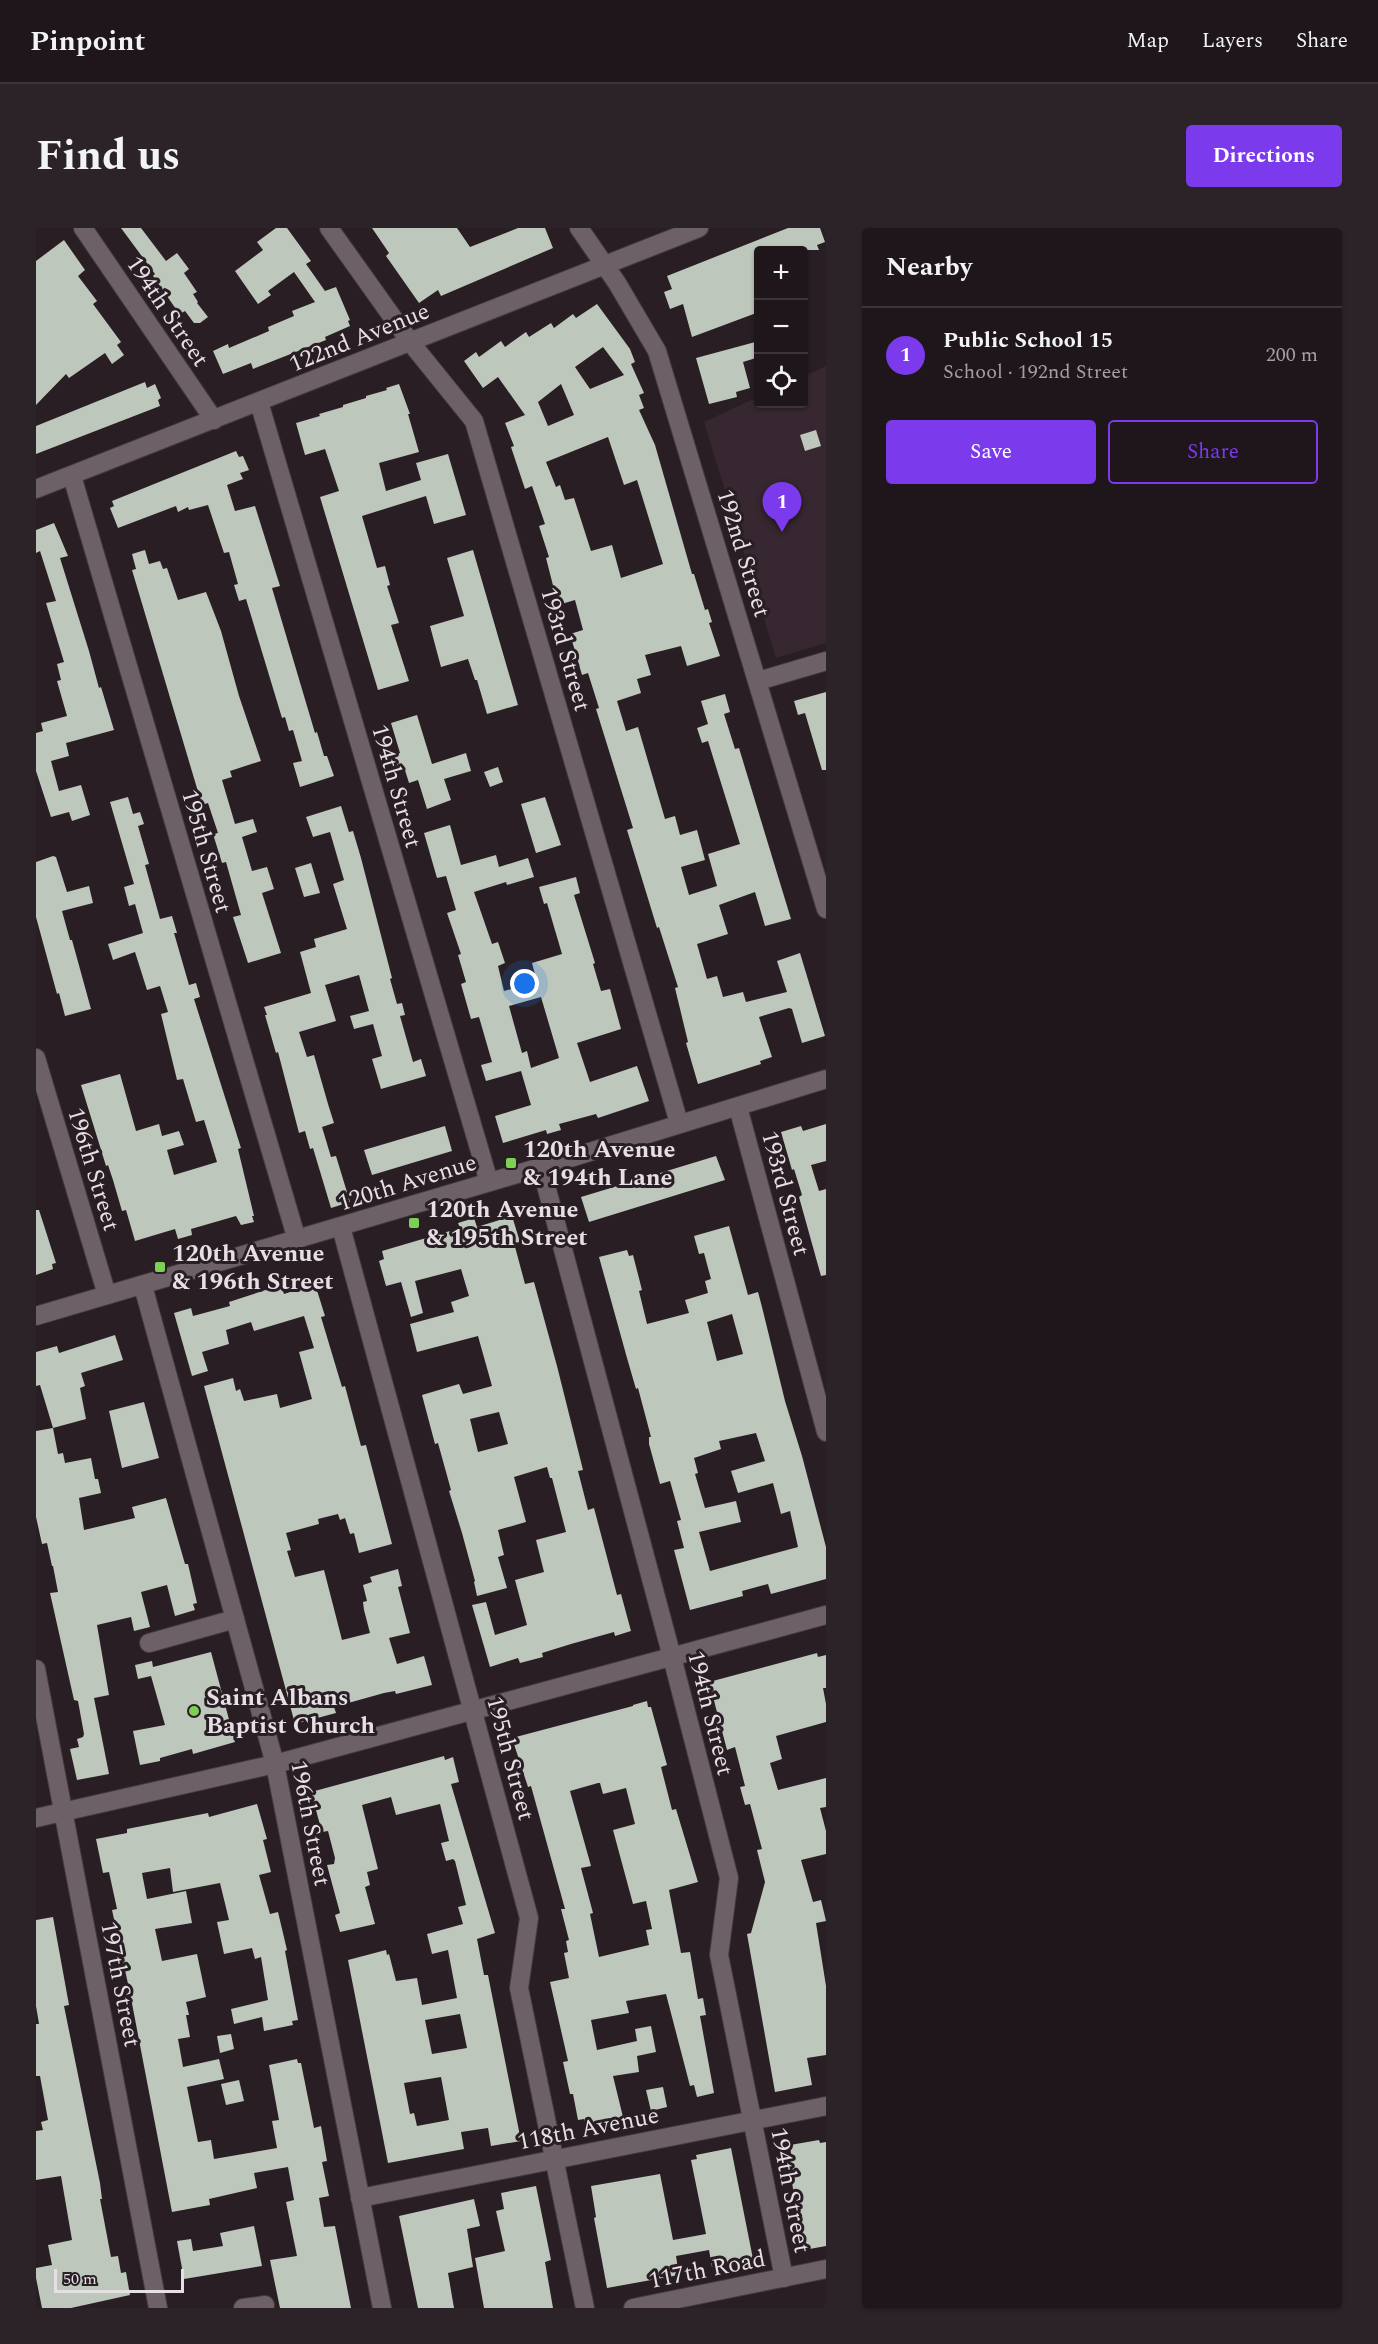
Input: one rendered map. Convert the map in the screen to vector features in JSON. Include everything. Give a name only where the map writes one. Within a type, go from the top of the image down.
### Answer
[{"type":"street","name":"194th Street","points":[[83,228],[214,420]]},
{"type":"street","name":"193rd Street","points":[[329,228],[411,342],[474,421],[679,1124]]},
{"type":"street","name":"192nd Street","points":[[579,228],[605,265],[657,351],[826,909]]},
{"type":"street","name":"122nd Avenue","points":[[36,489],[699,228]]},
{"type":"street","name":"194th Street","points":[[259,402],[489,1182]]},
{"type":"street","name":"195th Street","points":[[72,476],[297,1240]]},
{"type":"street","points":[[758,681],[826,661]]},
{"type":"street","name":"196th Street","points":[[36,1058],[107,1294]]},
{"type":"street","name":"120th Avenue","points":[[36,1316],[341,1227],[826,1079]]},
{"type":"street","name":"193rd Street","points":[[738,1107],[826,1431]]},
{"type":"street","name":"194th Street","points":[[541,1167],[729,1878],[719,1954],[784,2278]]},
{"type":"street","name":"195th Street","points":[[341,1227],[529,1918],[519,1988],[585,2308]]},
{"type":"street","name":"196th Street","points":[[143,1286],[275,1764],[382,2308]]},
{"type":"street","points":[[36,1818],[275,1764],[826,1615]]},
{"type":"street","points":[[149,1643],[235,1618]]},
{"type":"street","name":"197th Street","points":[[36,1669],[158,2308]]},
{"type":"street","name":"118th Avenue","points":[[360,2198],[826,2106]]},
{"type":"street","name":"117th Road","points":[[633,2308],[826,2269]]},
{"type":"street","points":[[243,2308],[265,2305]]},
{"type":"shaded area","points":[[826,366],[826,643],[776,658],[704,422],[754,399],[754,408],[808,408],[808,374]]},
{"type":"building","points":[[121,228],[141,228],[166,261],[177,253],[189,269],[184,273],[197,292],[193,294],[197,303],[208,317],[200,323],[194,323],[185,311],[180,314],[178,312],[153,276],[155,274]]},
{"type":"building","points":[[276,228],[287,228],[311,261],[306,264],[325,291],[336,287],[350,320],[348,321],[350,326],[325,337],[326,340],[253,369],[251,363],[223,374],[213,351],[228,344],[229,348],[269,331],[268,327],[294,316],[292,311],[315,302],[294,272],[268,291],[271,295],[258,304],[235,271],[263,250],[257,242]]},
{"type":"building","points":[[372,228],[457,228],[470,247],[518,228],[545,228],[553,248],[441,296],[438,290],[419,303],[386,256],[389,253]]},
{"type":"building","points":[[788,228],[820,228],[825,242],[817,245],[819,250],[808,250],[808,246],[754,246],[754,314],[692,337],[683,304],[670,309],[664,292],[672,289],[667,276]]},
{"type":"building","points":[[64,240],[85,270],[78,276],[97,301],[93,304],[121,342],[117,345],[124,355],[112,364],[105,353],[69,378],[66,374],[36,405],[36,261]]},
{"type":"building","points":[[597,304],[630,349],[635,362],[631,364],[644,393],[639,395],[644,408],[639,410],[655,445],[692,574],[694,574],[705,610],[708,609],[712,622],[709,623],[720,656],[687,666],[681,646],[645,655],[651,675],[637,679],[641,693],[617,701],[626,731],[638,727],[665,819],[675,816],[680,835],[697,830],[705,860],[681,867],[689,895],[717,886],[708,854],[740,844],[708,741],[702,743],[697,728],[708,724],[701,701],[725,694],[730,712],[724,714],[735,749],[739,748],[791,919],[765,926],[755,892],[719,905],[728,934],[697,944],[707,979],[717,976],[723,997],[743,992],[746,1002],[787,992],[777,961],[800,953],[825,1036],[802,1043],[792,1009],[789,1008],[759,1017],[772,1057],[760,1061],[761,1064],[698,1084],[686,1043],[688,1042],[675,988],[678,987],[627,830],[633,828],[596,709],[599,708],[588,673],[582,675],[570,634],[583,630],[575,600],[558,605],[546,558],[549,557],[539,526],[545,524],[532,486],[525,489],[511,447],[514,446],[505,423],[525,415],[498,377],[483,388],[464,361],[476,352],[479,357],[501,341],[505,347],[526,332],[529,337],[551,323],[554,328],[573,314],[576,318]],"holes":[[[603,347],[624,375],[590,389],[575,367]],[[561,384],[574,415],[548,426],[538,402]],[[608,437],[624,485],[637,480],[663,564],[621,578],[612,545],[591,551],[574,498],[565,500],[560,485],[556,487],[546,462]]]},
{"type":"building","points":[[754,342],[754,359],[743,362],[750,388],[736,392],[737,397],[709,404],[696,358]]},
{"type":"building","points":[[145,382],[147,388],[155,384],[161,398],[158,400],[160,406],[36,454],[36,426]]},
{"type":"building","points":[[399,384],[410,414],[408,414],[419,452],[379,463],[386,491],[421,480],[416,463],[448,454],[466,515],[434,524],[426,496],[362,516],[377,568],[385,566],[390,585],[387,586],[399,623],[391,625],[409,681],[378,690],[320,497],[339,491],[325,449],[305,455],[296,423],[320,416],[319,414],[343,407],[343,405]]},
{"type":"building","points":[[816,430],[821,446],[805,451],[800,435]]},
{"type":"building","points":[[236,451],[239,457],[243,456],[249,470],[240,473],[243,479],[227,485],[235,511],[255,506],[280,586],[272,588],[315,733],[317,732],[324,756],[327,756],[334,776],[300,787],[293,763],[302,761],[293,730],[289,731],[285,717],[282,718],[246,599],[239,601],[234,585],[238,584],[229,552],[224,553],[208,505],[189,510],[188,507],[178,512],[176,506],[118,528],[110,508],[114,506],[112,501]]},
{"type":"building","points":[[54,523],[68,556],[60,558],[114,730],[66,743],[69,756],[51,761],[59,791],[81,785],[90,815],[72,821],[69,812],[51,817],[36,771],[36,733],[43,731],[41,723],[67,716],[57,681],[61,680],[57,664],[64,662],[46,603],[56,601],[40,551],[36,553],[36,530]]},
{"type":"building","points":[[145,550],[149,564],[160,561],[163,569],[167,568],[178,600],[206,592],[221,631],[239,696],[261,761],[230,771],[232,777],[222,780],[235,824],[253,819],[257,832],[242,837],[252,871],[267,867],[274,889],[262,893],[281,953],[248,963],[233,917],[241,915],[226,862],[222,863],[213,834],[218,833],[208,803],[202,805],[132,570],[136,569],[132,554]]},
{"type":"building","points":[[473,550],[518,705],[487,714],[468,659],[441,667],[430,626],[464,616],[447,558]]},
{"type":"building","points":[[826,692],[826,770],[822,770],[805,713],[798,715],[794,701]]},
{"type":"building","points":[[417,715],[432,764],[466,753],[471,771],[444,779],[451,800],[427,809],[418,780],[409,783],[404,767],[398,769],[394,755],[400,753],[391,723]]},
{"type":"building","points":[[498,767],[503,782],[490,787],[484,772]]},
{"type":"building","points":[[128,797],[133,814],[140,812],[144,824],[138,826],[149,864],[145,865],[160,919],[172,916],[177,933],[174,933],[189,985],[196,983],[200,997],[194,999],[241,1148],[238,1149],[254,1216],[252,1216],[254,1222],[241,1225],[236,1216],[191,1229],[192,1235],[178,1239],[175,1229],[135,1241],[126,1210],[122,1211],[108,1165],[106,1166],[81,1085],[120,1074],[136,1131],[159,1124],[162,1136],[179,1131],[184,1145],[167,1150],[174,1175],[217,1162],[204,1120],[196,1122],[183,1079],[177,1080],[161,1014],[168,1012],[160,986],[147,990],[135,952],[113,960],[108,944],[143,933],[135,904],[129,906],[124,887],[134,884],[110,802]]},
{"type":"building","points":[[545,797],[561,845],[536,853],[521,804]]},
{"type":"building","points":[[341,806],[349,832],[353,831],[361,858],[397,1004],[402,1003],[405,1015],[400,1016],[413,1062],[421,1059],[426,1076],[381,1089],[372,1059],[382,1056],[373,1024],[354,1029],[350,1016],[369,1011],[359,975],[325,985],[336,1021],[299,1032],[307,1057],[314,1055],[334,1123],[322,1127],[331,1157],[336,1156],[350,1202],[331,1208],[313,1148],[310,1149],[305,1131],[299,1133],[264,1007],[311,993],[300,952],[316,947],[314,939],[347,929],[333,884],[344,880],[330,832],[313,837],[306,817]]},
{"type":"building","points":[[450,825],[461,865],[496,855],[499,867],[528,858],[534,877],[507,885],[506,882],[474,892],[492,944],[498,942],[505,963],[498,966],[504,991],[537,982],[532,963],[562,954],[547,903],[544,904],[539,887],[576,877],[580,893],[574,895],[595,963],[593,964],[601,991],[610,989],[621,1029],[577,1043],[590,1082],[637,1066],[649,1101],[598,1118],[596,1114],[559,1124],[561,1130],[547,1134],[546,1130],[503,1143],[495,1116],[531,1105],[521,1071],[486,1081],[481,1065],[492,1062],[479,1017],[471,1019],[461,984],[466,982],[458,955],[461,954],[447,913],[456,910],[446,876],[437,878],[424,833]],"holes":[[[541,997],[559,1058],[531,1068],[527,1051],[522,1053],[509,1006]]]},
{"type":"building","points":[[56,857],[67,892],[89,886],[93,903],[62,911],[91,1009],[65,1016],[36,917],[36,862]]},
{"type":"building","points":[[311,863],[320,893],[304,897],[295,868]]},
{"type":"building","points":[[826,1124],[826,1161],[811,1165],[819,1191],[826,1189],[826,1275],[821,1276],[799,1197],[802,1195],[781,1132],[801,1126],[803,1131]]},
{"type":"building","points":[[445,1126],[452,1151],[372,1175],[364,1150]]},
{"type":"building","points":[[716,1156],[725,1180],[589,1222],[581,1197]]},
{"type":"building","points":[[36,1210],[39,1210],[56,1263],[52,1264],[53,1269],[36,1275]]},
{"type":"building","points":[[512,1216],[520,1242],[514,1243],[525,1284],[534,1282],[557,1366],[583,1470],[578,1471],[588,1510],[594,1508],[617,1595],[621,1594],[631,1631],[615,1636],[614,1632],[571,1644],[542,1653],[543,1657],[520,1663],[518,1658],[490,1667],[472,1605],[486,1602],[495,1635],[527,1625],[515,1580],[544,1572],[536,1540],[566,1532],[552,1478],[550,1478],[547,1467],[514,1477],[526,1522],[498,1530],[504,1555],[498,1557],[507,1588],[477,1596],[475,1581],[449,1491],[451,1490],[438,1443],[435,1444],[422,1395],[459,1384],[463,1394],[492,1386],[478,1336],[417,1352],[410,1324],[454,1312],[451,1302],[469,1296],[461,1269],[415,1281],[423,1313],[411,1317],[401,1282],[386,1286],[379,1261],[384,1259],[382,1251],[460,1228],[458,1223],[474,1218],[477,1227]],"holes":[[[499,1412],[508,1444],[478,1452],[470,1419]]]},
{"type":"building","points":[[729,1226],[748,1295],[758,1292],[785,1401],[826,1547],[826,1579],[771,1594],[768,1584],[742,1591],[743,1596],[690,1610],[674,1550],[684,1548],[677,1521],[681,1520],[670,1481],[660,1484],[638,1388],[636,1389],[599,1257],[627,1250],[629,1256],[633,1255],[642,1290],[639,1291],[647,1324],[689,1313],[685,1300],[708,1293],[705,1281],[711,1279],[704,1253],[699,1254],[694,1236]],"holes":[[[732,1314],[743,1354],[717,1361],[707,1322]],[[756,1433],[765,1461],[731,1471],[738,1493],[773,1483],[781,1514],[790,1511],[798,1547],[710,1571],[699,1532],[741,1522],[736,1501],[705,1508],[695,1474],[698,1473],[694,1458],[721,1449],[719,1441]]]},
{"type":"building","points":[[315,1284],[325,1316],[321,1317],[342,1387],[345,1386],[361,1446],[366,1445],[392,1544],[359,1553],[354,1533],[350,1534],[345,1518],[340,1520],[338,1514],[318,1519],[319,1524],[286,1533],[291,1550],[287,1551],[295,1577],[324,1570],[342,1640],[370,1633],[364,1610],[363,1602],[367,1601],[363,1585],[372,1582],[370,1577],[398,1569],[402,1586],[398,1587],[410,1633],[389,1638],[397,1664],[424,1656],[432,1685],[396,1694],[395,1691],[384,1693],[334,1707],[336,1713],[295,1724],[204,1386],[233,1378],[236,1391],[240,1389],[244,1401],[277,1394],[280,1408],[312,1399],[299,1352],[314,1348],[304,1316],[254,1331],[251,1322],[226,1330],[229,1344],[202,1352],[208,1371],[192,1376],[174,1313],[191,1308],[193,1316],[230,1306],[229,1302],[281,1285],[284,1294]]},
{"type":"building","points":[[115,1335],[123,1360],[81,1373],[85,1386],[80,1388],[86,1419],[53,1428],[40,1385],[36,1386],[36,1352],[57,1346],[59,1353]]},
{"type":"building","points":[[144,1402],[159,1458],[122,1468],[109,1411]]},
{"type":"building","points":[[53,1428],[58,1454],[63,1453],[65,1463],[91,1458],[95,1479],[98,1479],[101,1493],[79,1498],[84,1530],[135,1518],[132,1507],[166,1498],[185,1564],[188,1564],[197,1603],[193,1604],[195,1610],[175,1616],[167,1585],[141,1592],[150,1627],[134,1631],[131,1617],[97,1625],[109,1695],[94,1698],[109,1774],[77,1780],[70,1749],[79,1747],[77,1739],[83,1737],[84,1734],[78,1701],[74,1700],[50,1593],[58,1592],[53,1566],[47,1543],[42,1544],[36,1517],[36,1431]]},
{"type":"building","points":[[211,1652],[235,1742],[193,1754],[192,1749],[160,1758],[160,1761],[140,1765],[133,1731],[165,1725],[151,1676],[138,1679],[135,1665],[152,1661],[153,1667]]},
{"type":"building","points":[[817,1653],[818,1657],[826,1655],[826,1688],[823,1688],[826,1722],[776,1736],[782,1759],[770,1763],[778,1790],[826,1778],[826,1807],[820,1808],[826,1831],[826,1854],[801,1860],[813,1902],[821,1900],[826,1921],[816,1923],[826,1986],[826,2055],[807,2058],[812,2085],[775,2092],[747,1934],[751,1933],[765,1882],[757,1850],[762,1849],[750,1804],[745,1805],[740,1787],[745,1786],[735,1747],[727,1750],[709,1682]]},
{"type":"building","points":[[647,1701],[648,1707],[651,1707],[667,1765],[661,1767],[672,1810],[676,1809],[698,1882],[669,1890],[681,1953],[690,1952],[698,1999],[703,1998],[706,2015],[700,2016],[714,2093],[697,2097],[694,2085],[690,2086],[666,1994],[626,2001],[629,2013],[591,2020],[597,2050],[637,2041],[635,2029],[651,2026],[656,2052],[637,2056],[639,2072],[613,2076],[623,2117],[586,2125],[584,2119],[578,2120],[573,2094],[570,2094],[563,2062],[568,2061],[550,1982],[569,1978],[564,1953],[568,1952],[566,1941],[569,1940],[561,1909],[565,1909],[531,1786],[528,1787],[512,1738]],"holes":[[[600,1783],[603,1794],[626,1788],[635,1824],[613,1830],[633,1904],[646,1901],[652,1929],[646,1930],[649,1945],[599,1957],[590,1914],[593,1913],[581,1868],[591,1866],[570,1791]]]},
{"type":"building","points":[[444,1756],[445,1760],[453,1757],[459,1782],[451,1784],[495,1933],[477,1939],[484,1975],[488,1975],[521,2141],[491,2146],[488,2128],[461,2132],[464,2149],[388,2163],[348,1960],[386,1950],[396,1981],[417,1978],[422,2005],[457,1998],[448,1950],[432,1954],[427,1934],[463,1924],[458,1907],[466,1905],[455,1861],[453,1859],[446,1861],[441,1843],[449,1841],[440,1804],[396,1815],[391,1797],[362,1805],[378,1869],[367,1872],[370,1885],[365,1887],[375,1924],[340,1932],[335,1915],[340,1913],[327,1865],[334,1864],[335,1858],[328,1831],[322,1832],[311,1792]],"holes":[[[460,2014],[467,2048],[432,2054],[425,2020]],[[441,2077],[449,2120],[417,2126],[414,2113],[410,2114],[404,2083]]]},
{"type":"building","points":[[257,1804],[267,1839],[263,1840],[271,1872],[259,1875],[270,1914],[278,1912],[287,1950],[285,1951],[298,2020],[292,2021],[293,2025],[264,2031],[262,2017],[234,2024],[231,2009],[268,2000],[261,1957],[255,1959],[252,1948],[224,1954],[217,1922],[229,1920],[220,1883],[173,1892],[170,1868],[142,1873],[147,1899],[186,1891],[192,1923],[155,1929],[162,1961],[197,1954],[206,1997],[186,2002],[190,2037],[178,2039],[183,2067],[219,2059],[224,2079],[187,2087],[198,2142],[211,2140],[214,2159],[277,2148],[272,2121],[279,2120],[269,2065],[297,2059],[298,2063],[301,2063],[314,2128],[321,2126],[327,2161],[322,2162],[329,2196],[319,2198],[324,2227],[335,2226],[351,2308],[280,2308],[270,2260],[297,2256],[286,2202],[294,2200],[288,2167],[254,2173],[257,2188],[209,2199],[210,2205],[172,2212],[112,1910],[117,1909],[109,1872],[103,1873],[96,1839],[127,1833],[127,1829],[208,1813],[209,1817]]},
{"type":"building","points":[[53,1917],[69,2005],[64,2006],[100,2183],[102,2199],[100,2199],[111,2257],[118,2256],[121,2273],[126,2272],[130,2295],[71,2308],[42,2308],[36,2278],[36,2268],[52,2265],[48,2245],[72,2240],[61,2176],[36,2180],[36,2131],[43,2130],[41,2122],[48,2120],[40,2076],[36,2076],[36,2024],[39,2024],[36,2006],[36,1920]]},
{"type":"building","points":[[231,2034],[234,2049],[220,2053],[217,2036]]},
{"type":"building","points":[[239,2080],[244,2101],[226,2105],[221,2084]]},
{"type":"building","points":[[663,2087],[667,2107],[651,2111],[646,2090]]},
{"type":"building","points":[[819,2140],[820,2143],[826,2142],[826,2246],[804,2250],[787,2155],[791,2154],[790,2145]]},
{"type":"building","points":[[731,2148],[753,2259],[712,2267],[709,2250],[676,2256],[679,2275],[607,2288],[594,2218],[596,2217],[591,2186],[660,2174],[673,2240],[706,2234],[691,2160],[697,2159],[696,2155]]},
{"type":"building","points":[[536,2186],[551,2260],[545,2262],[553,2308],[484,2308],[475,2258],[505,2251],[496,2211],[504,2209],[501,2193]]},
{"type":"building","points":[[474,2199],[480,2226],[467,2229],[473,2267],[448,2273],[454,2308],[418,2308],[399,2216]]},
{"type":"building","points":[[254,2226],[262,2266],[184,2279],[177,2241],[191,2239],[193,2251],[223,2246],[220,2233]]},
{"type":"place","name":"Public School 15","points":[[782,532]]},
{"type":"place","name":"120th Avenue & 194th Lane","points":[[511,1163]]},
{"type":"place","name":"120th Avenue & 195th Street","points":[[414,1223]]},
{"type":"place","name":"120th Avenue & 196th Street","points":[[160,1267]]},
{"type":"place","name":"Saint Albans Baptist Church","points":[[194,1711]]}]
